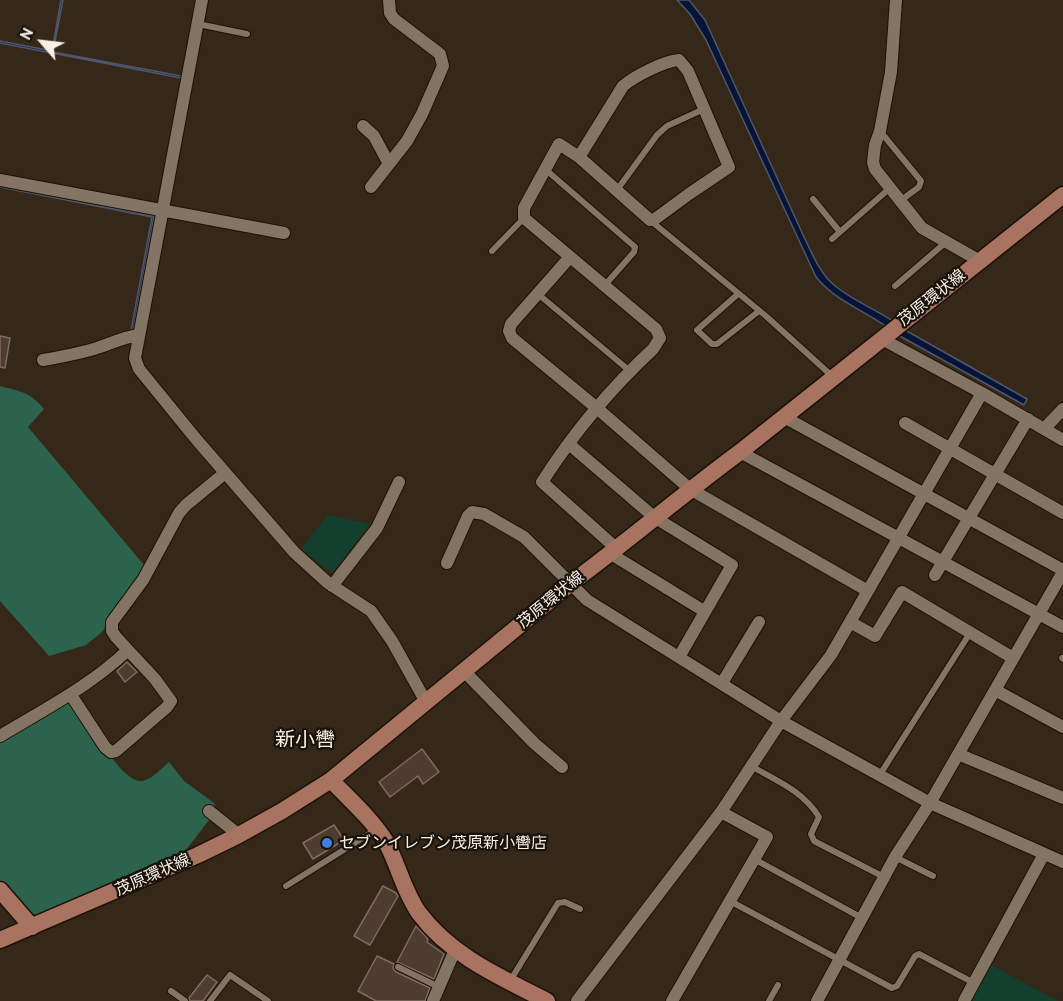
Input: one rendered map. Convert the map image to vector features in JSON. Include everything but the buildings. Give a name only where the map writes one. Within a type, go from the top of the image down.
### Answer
[{"type":"main road","name":"茂原環状線","points":[[0,940],[177,865],[239,835],[331,780],[571,583],[1063,195]]},
{"type":"main road","points":[[331,780],[377,829],[418,910],[454,950],[547,1001]]},
{"type":"main road","points":[[0,890],[32,927]]},
{"type":"street","points":[[202,0],[135,358],[139,369],[294,552],[332,586],[371,611],[392,641],[426,702]]},
{"type":"street","points":[[371,187],[407,141],[422,114],[443,66],[440,54],[394,19],[390,13],[389,0]]},
{"type":"street","points":[[896,0],[891,72],[873,162],[890,188],[922,228],[980,261]]},
{"type":"street","points":[[579,157],[623,86],[630,80],[679,60],[683,64],[729,167],[656,219],[650,220],[579,157],[559,144],[524,208],[524,218],[656,329],[660,338],[654,349],[631,372],[569,444],[542,482],[613,551],[704,611]]},
{"type":"street","points":[[363,126],[374,136],[389,164]]},
{"type":"street","points":[[0,180],[284,233]]},
{"type":"street","points":[[570,257],[511,324],[509,331],[512,338],[690,489],[868,591]]},
{"type":"street","points":[[43,360],[88,351],[113,341],[139,335]]},
{"type":"street","points":[[882,339],[1063,440]]},
{"type":"street","points":[[578,1001],[721,812],[781,721],[831,655],[982,393]]},
{"type":"street","points":[[1044,429],[1063,409]]},
{"type":"street","points":[[784,417],[1063,571],[930,804],[895,857],[817,1001]]},
{"type":"street","points":[[935,575],[1028,419]]},
{"type":"street","points":[[905,423],[1063,513]]},
{"type":"street","points":[[569,444],[654,518],[732,565],[679,657]]},
{"type":"street","points":[[740,452],[1063,627]]},
{"type":"street","points":[[71,695],[105,747],[111,752],[117,751],[167,707],[171,701],[155,679],[116,637],[112,631],[112,622],[143,580],[179,513],[225,473]]},
{"type":"street","points":[[332,586],[377,528],[399,482]]},
{"type":"street","points":[[447,563],[468,516],[472,512],[477,512],[524,537],[587,600],[781,721],[930,804],[1063,862]]},
{"type":"street","points":[[850,622],[875,636],[902,592],[1014,658]]},
{"type":"street","points":[[722,683],[759,622]]},
{"type":"street","points":[[0,736],[71,695],[106,670],[128,650]]},
{"type":"street","points":[[464,671],[562,767]]},
{"type":"street","points":[[995,690],[1063,727]]},
{"type":"street","points":[[958,754],[1063,798]]},
{"type":"street","points":[[210,811],[239,835]]},
{"type":"street","points":[[672,1001],[767,837],[721,812]]},
{"type":"street","points":[[964,1001],[1044,854]]},
{"type":"street","points":[[433,1001],[454,950]]},
{"type":"lane","points":[[197,24],[248,34]]},
{"type":"lane","points":[[617,190],[662,130],[704,109]]},
{"type":"lane","points":[[880,131],[921,181],[920,187],[900,201]]},
{"type":"lane","points":[[544,169],[635,246],[634,252],[605,285]]},
{"type":"lane","points":[[832,239],[890,188]]},
{"type":"lane","points":[[813,198],[840,232]]},
{"type":"lane","points":[[492,252],[524,218]]},
{"type":"lane","points":[[650,220],[834,377]]},
{"type":"lane","points":[[895,286],[945,243]]},
{"type":"lane","points":[[537,294],[631,372]]},
{"type":"lane","points":[[738,294],[697,330],[712,344],[717,344],[759,311]]},
{"type":"lane","points":[[879,776],[970,633]]},
{"type":"lane","points":[[751,766],[800,794],[811,803],[819,817],[811,834],[814,841],[884,877]]},
{"type":"lane","points":[[286,886],[377,829]]},
{"type":"lane","points":[[895,857],[933,876]]},
{"type":"lane","points":[[754,859],[862,918]]},
{"type":"lane","points":[[730,901],[892,988],[897,986],[915,956],[919,954],[974,982]]},
{"type":"lane","points":[[510,982],[558,903],[565,902],[580,909]]},
{"type":"lane","points":[[398,967],[439,987]]},
{"type":"lane","points":[[210,1001],[230,975],[268,1001]]},
{"type":"lane","points":[[769,1001],[778,985]]},
{"type":"lane","points":[[171,991],[185,1001]]},
{"type":"green space","points":[[0,386],[29,395],[44,409],[28,427],[144,565],[102,632],[86,645],[49,656],[0,601]]},
{"type":"green space","points":[[328,515],[370,524],[332,573],[301,549]]},
{"type":"green space","points":[[71,695],[103,746],[124,772],[134,779],[143,781],[153,776],[169,762],[184,781],[214,803],[216,811],[182,855],[41,914],[30,915],[0,886],[0,736]]},
{"type":"green space","points":[[985,962],[1058,1001],[964,1001]]},
{"type":"water","points":[[61,0],[63,0],[53,52],[181,76],[181,78],[0,43],[0,41],[52,51]]},
{"type":"water","points":[[677,0],[689,0],[705,20],[804,237],[816,262],[828,279],[850,297],[1027,399],[1024,405],[898,335],[834,294],[816,277],[706,40],[690,14]]},
{"type":"water","points":[[0,187],[154,216],[133,331],[131,331],[152,217]]},
{"type":"place","name":"セブンイレブン茂原新小轡店","points":[[327,843]]},
{"type":"district","name":"新小轡","points":[[305,740]]}]
